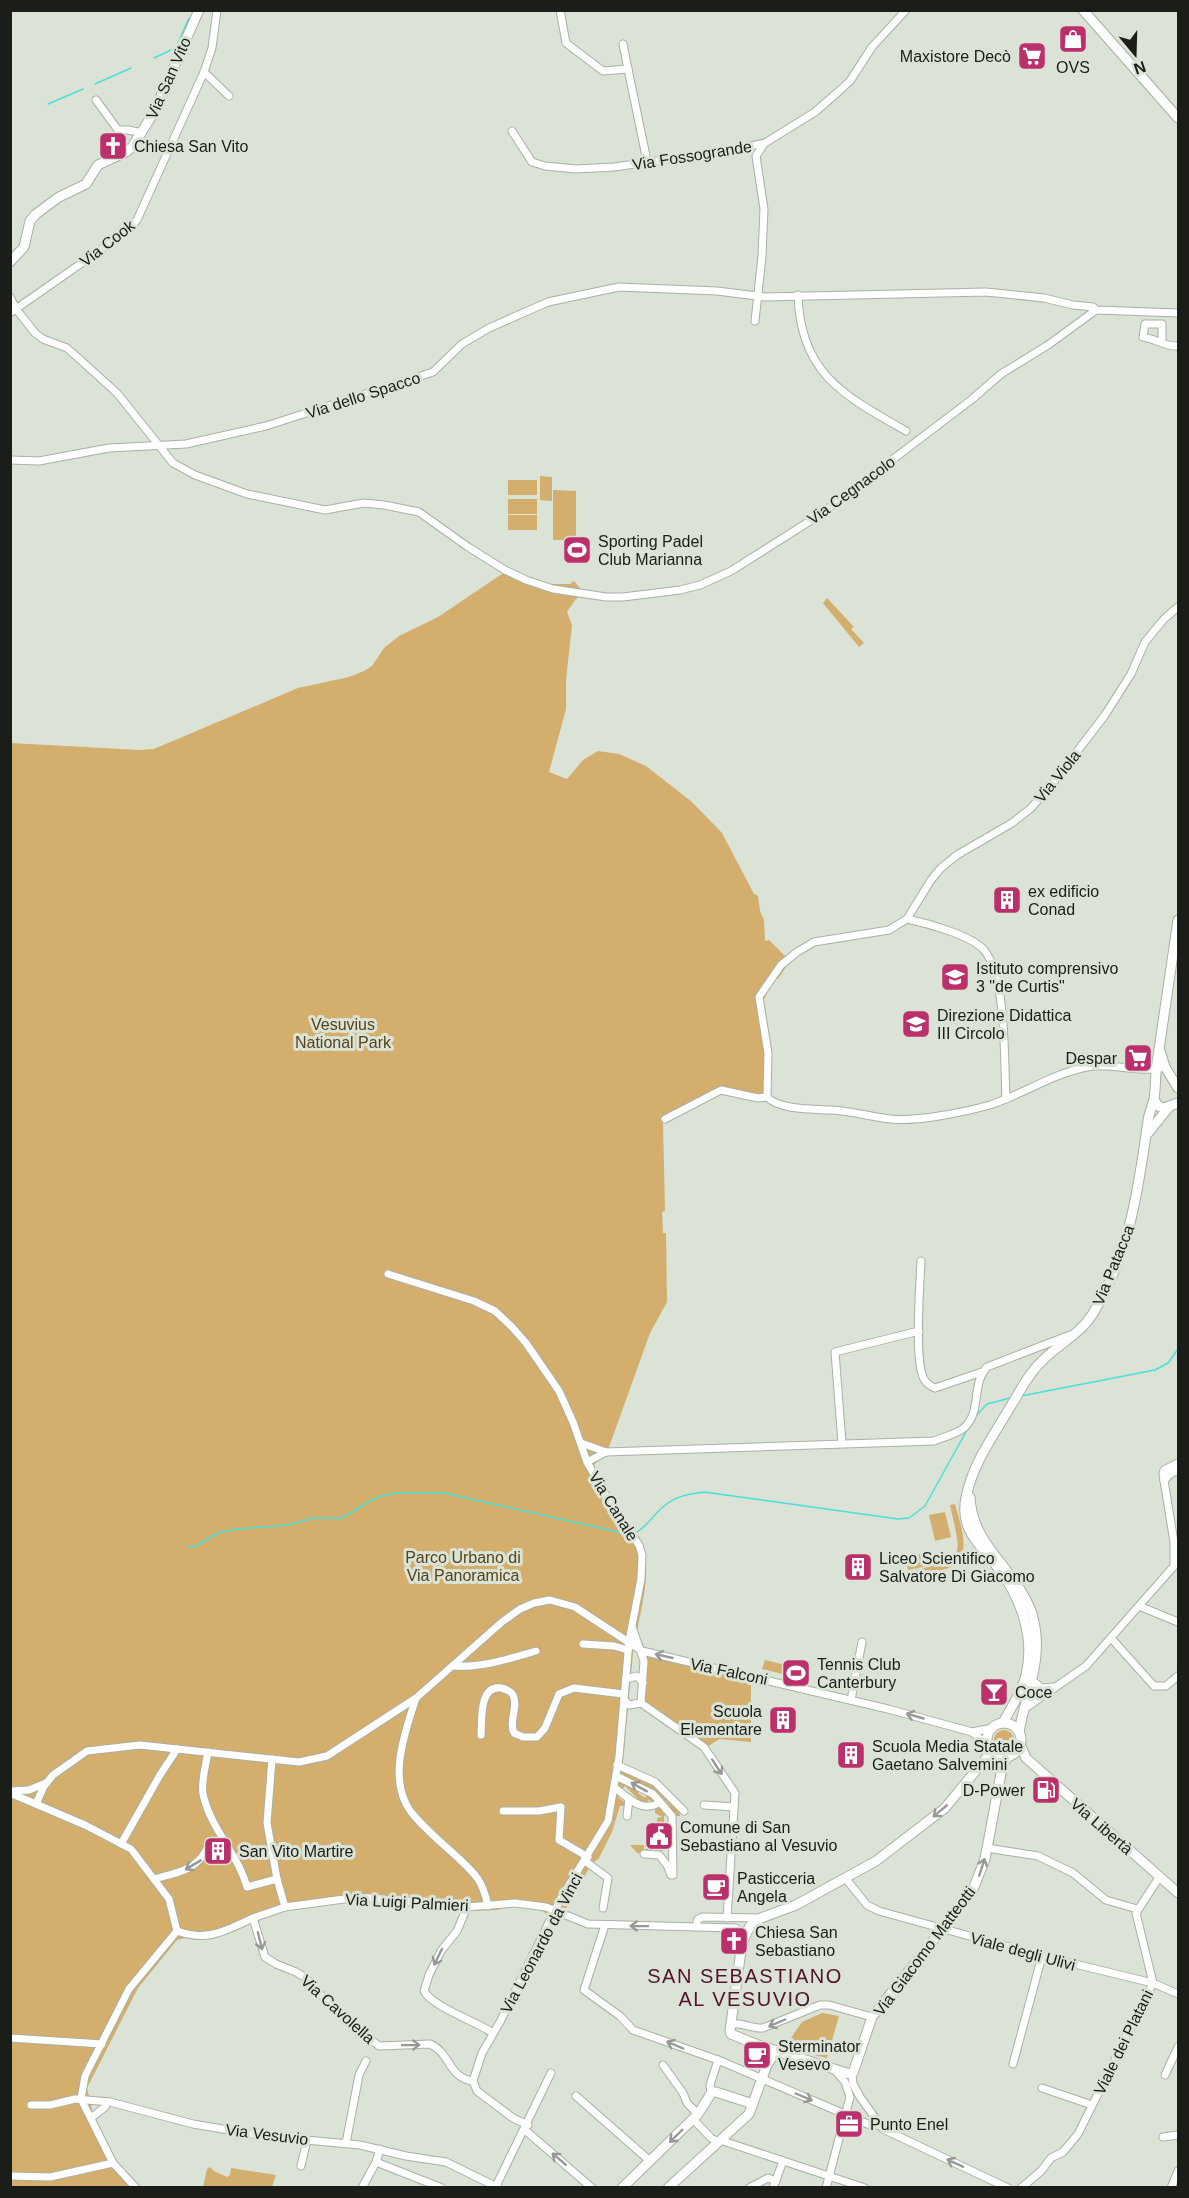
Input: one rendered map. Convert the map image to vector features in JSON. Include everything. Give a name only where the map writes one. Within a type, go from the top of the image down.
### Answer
[{"type":"street","name":"Via San Vito","points":[[10,262],[24,247],[30,221],[36,214],[59,197],[86,184],[98,165],[126,152],[142,133],[153,114],[199,10]]},
{"type":"street","name":"Via Cook","points":[[13,311],[122,235],[137,220],[204,72],[212,48],[217,10]]},
{"type":"street","points":[[560,10],[566,43],[603,70],[628,69]]},
{"type":"street","name":"Via Fossogrande","points":[[512,131],[532,162],[544,166],[591,169],[726,151],[765,143],[815,112],[850,81],[872,47],[906,10]]},
{"type":"street","points":[[1083,10],[1179,118]]},
{"type":"street","points":[[623,44],[647,161]]},
{"type":"street","points":[[204,72],[229,96]]},
{"type":"street","points":[[96,100],[118,130],[128,129],[142,133]]},
{"type":"street","points":[[755,321],[764,209],[756,156],[765,143]]},
{"type":"street","name":"Via dello Spacco","points":[[10,460],[23,462],[109,448],[186,444],[266,426],[433,372],[462,344],[489,328],[548,302],[619,287],[757,295]]},
{"type":"street","points":[[757,295],[765,297],[875,296],[986,292],[1044,298],[1093,307],[1096,310],[1179,313]]},
{"type":"street","points":[[798,295],[798,316],[812,360],[837,387],[866,408],[906,431]]},
{"type":"street","name":"Via Cegnacolo","points":[[10,297],[13,311],[35,333],[43,339],[67,348],[117,393],[173,463],[188,471],[248,494],[325,510],[364,503],[419,512],[505,570],[526,580],[553,589],[606,597],[623,597],[700,585],[731,571],[821,514],[971,400],[1001,374],[1048,345],[1096,310]]},
{"type":"street","points":[[1162,343],[1179,346]]},
{"type":"street","name":"Via Viola","points":[[907,919],[941,868],[967,848],[1012,823],[1030,809],[1049,788],[1105,715],[1131,674],[1145,642],[1164,619],[1179,607]]},
{"type":"street","points":[[766,1097],[768,1053],[759,997],[782,965],[797,952],[814,942],[889,930],[907,919],[958,934],[982,947],[990,958],[1003,1028],[1006,1099]]},
{"type":"street","name":"Via Patacca","points":[[971,1480],[975,1467],[1016,1397],[1041,1361],[1074,1334],[1092,1315],[1128,1236],[1160,1068],[1159,1048],[1179,920]]},
{"type":"street","points":[[665,1119],[721,1090],[758,1098],[766,1097],[779,1104],[802,1108],[836,1110],[891,1119],[910,1119],[966,1110],[1006,1099],[1046,1079],[1090,1066],[1160,1068],[1177,1084]]},
{"type":"street","points":[[1155,1085],[1162,1079],[1177,1084]]},
{"type":"street","points":[[1154,1099],[1161,1108],[1175,1104]]},
{"type":"street","points":[[1146,1134],[1175,1104]]},
{"type":"street","points":[[921,1260],[919,1349],[923,1377],[928,1385],[935,1388],[982,1372]]},
{"type":"street","name":"Via Canale","points":[[388,1274],[474,1301],[495,1311],[526,1343],[559,1391],[587,1462],[639,1545],[642,1555],[641,1579],[629,1641],[627,1669]]},
{"type":"street","points":[[842,1443],[835,1352],[919,1331]]},
{"type":"street","points":[[581,1443],[606,1452],[934,1441],[964,1429],[975,1409],[977,1383],[987,1367],[1074,1334]]},
{"type":"street","points":[[587,1462],[606,1452]]},
{"type":"street","points":[[1024,1709],[1086,1666],[1176,1564],[1176,1544],[1164,1470],[1179,1463]]},
{"type":"street","points":[[1164,1481],[1169,1475],[1179,1470]]},
{"type":"street","points":[[971,1480],[970,1505],[978,1531],[984,1544],[1018,1584],[1032,1615],[1036,1649],[1033,1681],[1019,1732],[1020,1744],[1014,1753],[1008,1756]]},
{"type":"street","points":[[971,1480],[964,1510],[968,1528],[978,1546],[998,1567],[1009,1584],[1024,1618],[1028,1635],[1029,1658],[1026,1675],[1021,1690],[1003,1724]]},
{"type":"street","name":"Via Falconi","points":[[46,1783],[53,1775],[87,1751],[140,1745],[299,1762],[327,1756],[416,1698],[519,1609],[542,1601],[556,1601],[575,1607],[642,1651],[851,1700],[972,1732],[993,1728]]},
{"type":"street","points":[[1139,1606],[1179,1622]]},
{"type":"street","points":[[632,1626],[642,1651],[644,1669],[641,1703]]},
{"type":"street","points":[[1111,1638],[1154,1686],[1166,1686],[1179,1676]]},
{"type":"street","points":[[851,1700],[862,1642]]},
{"type":"street","points":[[583,1644],[614,1646],[628,1652],[642,1651]]},
{"type":"street","points":[[453,1666],[500,1662],[536,1651]]},
{"type":"street","points":[[627,1669],[635,1673],[644,1669]]},
{"type":"street","name":"Via Leonardo da Vinci","points":[[473,2081],[482,2053],[500,2022],[555,1911],[608,1821],[616,1776],[627,1669]]},
{"type":"street","points":[[626,1679],[637,1676],[643,1683]]},
{"type":"street","points":[[1033,1681],[1042,1688],[1056,1686]]},
{"type":"street","points":[[481,1735],[485,1695],[491,1690],[498,1688],[508,1690],[513,1695],[515,1705],[511,1726],[514,1733],[523,1737],[537,1737],[545,1728],[559,1694],[574,1688],[624,1697],[629,1705],[641,1703],[704,1747],[735,1793],[727,1918],[736,1928],[745,1933]]},
{"type":"street","points":[[416,1698],[400,1748],[402,1793],[410,1811],[477,1874],[488,1906]]},
{"type":"street","points":[[1019,1732],[1013,1726],[1003,1724],[993,1728],[988,1736],[990,1748],[1001,1756],[1026,1758]]},
{"type":"street","name":"Via Falconi","points":[[972,1732],[990,1748]]},
{"type":"street","name":"Via Libertà","points":[[1020,1744],[1026,1758],[1178,1891]]},
{"type":"street","points":[[697,1927],[697,1920],[702,1917],[761,1918],[783,1911],[876,1861],[945,1808],[990,1748]]},
{"type":"street","points":[[121,1844],[177,1749]]},
{"type":"street","points":[[208,1752],[203,1792],[223,1839],[237,1860],[247,1887],[277,1879]]},
{"type":"street","name":"Via Giacomo Matteotti","points":[[852,2073],[872,2017],[972,1892],[987,1848],[1002,1768],[1008,1756]]},
{"type":"street","points":[[177,1932],[193,1937],[216,1935],[253,1918],[285,1907],[277,1879],[267,1823],[272,1759]]},
{"type":"street","points":[[617,1765],[655,1782],[684,1811]]},
{"type":"street","points":[[616,1776],[653,1794],[672,1816],[674,1875],[671,1875],[668,1865],[659,1855]]},
{"type":"street","points":[[10,1792],[28,1790],[46,1783]]},
{"type":"street","points":[[36,1804],[46,1783]]},
{"type":"street","points":[[614,1787],[641,1806],[648,1807],[660,1802]]},
{"type":"street","points":[[10,1792],[86,1825],[131,1849],[169,1899],[177,1932]]},
{"type":"street","points":[[627,1816],[629,1799]]},
{"type":"street","points":[[704,1805],[734,1807]]},
{"type":"street","points":[[502,1811],[539,1811],[561,1807],[559,1840],[608,1878],[603,1908]]},
{"type":"street","points":[[644,1854],[659,1855],[665,1851],[672,1837]]},
{"type":"street","points":[[154,1879],[195,1865],[204,1858],[208,1846],[223,1839]]},
{"type":"street","points":[[987,1848],[1038,1856],[1073,1873],[1106,1900],[1137,1909],[1160,1876]]},
{"type":"street","name":"Viale degli Ulivi","points":[[846,1879],[871,1908],[1042,1956],[1153,1983],[1179,1994]]},
{"type":"street","name":"Via Luigi Palmieri","points":[[285,1907],[358,1897],[467,1907],[515,1903],[546,1907],[588,1924],[736,1928]]},
{"type":"street","points":[[467,1907],[458,1931],[441,1951],[424,1990],[428,1998],[435,2003],[493,2033]]},
{"type":"street","name":"Viale dei Platani","points":[[1021,2187],[1041,2171],[1051,2158],[1062,2152],[1078,2134],[1153,1983],[1136,1913],[1137,1909]]},
{"type":"street","name":"Via Cavolella","points":[[253,1918],[265,1957],[306,1978],[335,2011],[374,2043],[380,2046],[430,2044],[442,2054],[454,2072],[461,2078],[473,2081]]},
{"type":"street","points":[[761,1918],[745,1933],[731,2024],[732,2035],[763,2047],[852,2073],[860,2097],[879,2125],[889,2132],[1008,2187]]},
{"type":"street","points":[[604,1925],[584,1990],[620,2016],[633,2030],[718,2060],[870,2125],[879,2125]]},
{"type":"street","points":[[136,2187],[113,2163],[81,2100],[85,2076],[129,1989],[177,1932]]},
{"type":"street","points":[[1013,2064],[1042,1956]]},
{"type":"street","points":[[731,2024],[763,2028],[824,2004],[872,2017]]},
{"type":"street","points":[[10,2038],[102,2044]]},
{"type":"street","points":[[762,2079],[763,2047]]},
{"type":"street","points":[[1166,2075],[1179,2047]]},
{"type":"street","points":[[668,2187],[749,2114],[770,2060],[777,2051]]},
{"type":"street","points":[[622,2187],[696,2117],[711,2093],[710,2085],[718,2060]]},
{"type":"street","points":[[346,2143],[359,2075],[366,2061]]},
{"type":"street","points":[[663,2065],[711,2138],[865,2187]]},
{"type":"street","points":[[826,2187],[850,2097],[845,2082],[832,2067]]},
{"type":"street","points":[[498,2187],[551,2073]]},
{"type":"street","points":[[473,2081],[477,2091],[526,2128],[592,2187]]},
{"type":"street","points":[[1042,2088],[1092,2105]]},
{"type":"street","points":[[711,2093],[716,2092],[753,2104]]},
{"type":"street","points":[[576,2096],[650,2161]]},
{"type":"street","points":[[850,2097],[860,2097]]},
{"type":"street","name":"Via Vesuvio","points":[[31,2105],[50,2105],[67,2100],[107,2102],[193,2124],[264,2136],[346,2143],[446,2162],[498,2187]]},
{"type":"street","points":[[91,2118],[105,2107],[107,2102]]},
{"type":"street","points":[[1163,2137],[1179,2135]]},
{"type":"street","points":[[301,2166],[307,2140]]},
{"type":"street","points":[[362,2187],[376,2162],[380,2149]]},
{"type":"street","points":[[749,2187],[768,2178],[775,2184],[783,2161]]},
{"type":"street","points":[[376,2162],[442,2187]]},
{"type":"street","points":[[10,2176],[50,2177],[113,2163]]},
{"type":"street","points":[[1171,2187],[1179,2171]]},
{"type":"green space","points":[[540,476],[552,477],[552,501],[540,500]]},
{"type":"green space","points":[[508,480],[537,480],[537,495],[508,495]]},
{"type":"green space","points":[[553,490],[576,491],[576,540],[553,540]]},
{"type":"green space","points":[[508,499],[537,499],[537,514],[508,514]]},
{"type":"green space","points":[[508,515],[537,515],[537,530],[508,530]]},
{"type":"green space","name":"Vesuvius National Park","points":[[508,570],[535,584],[570,584],[574,581],[584,593],[575,600],[567,612],[572,625],[566,680],[566,709],[549,772],[567,779],[583,760],[598,751],[619,754],[646,766],[692,802],[722,833],[754,894],[758,896],[764,920],[765,941],[769,940],[785,956],[786,967],[778,979],[775,978],[762,1003],[768,1094],[761,1100],[740,1093],[719,1094],[663,1123],[665,1211],[662,1212],[663,1233],[666,1233],[667,1302],[650,1333],[609,1447],[594,1465],[597,1474],[641,1540],[645,1553],[646,1582],[633,1654],[622,1770],[654,1785],[679,1809],[680,1816],[674,1816],[668,1808],[670,1806],[657,1792],[623,1776],[622,1773],[621,1782],[640,1789],[638,1793],[645,1798],[647,1794],[655,1801],[652,1804],[652,1801],[648,1800],[647,1805],[634,1801],[637,1798],[625,1786],[620,1788],[619,1798],[626,1803],[626,1813],[624,1813],[625,1806],[620,1806],[612,1832],[599,1858],[591,1865],[563,1914],[558,1914],[555,1921],[543,1911],[516,1905],[497,1910],[470,1911],[451,1906],[343,1900],[292,1908],[220,1935],[197,1940],[185,1938],[177,1940],[138,1988],[87,2088],[95,2122],[114,2160],[140,2187],[11,2187],[10,743],[154,749],[298,688],[349,677],[364,671],[372,666],[384,648],[399,636],[438,617]]},
{"type":"green space","points":[[827,598],[854,627],[851,629],[864,643],[859,647],[823,603]]},
{"type":"green space","points":[[955,1504],[963,1537],[962,1554],[959,1561],[943,1570],[912,1576],[910,1571],[942,1563],[956,1554],[957,1537],[950,1505]]},
{"type":"green space","points":[[945,1512],[951,1537],[935,1541],[929,1515]]},
{"type":"green space","points":[[933,1551],[936,1564],[908,1570],[905,1558]]},
{"type":"green space","points":[[647,1656],[751,1678],[751,1742],[719,1739],[707,1747],[643,1703]]},
{"type":"green space","points":[[765,1660],[785,1665],[783,1674],[762,1669]]},
{"type":"green space","points":[[1004,1730],[1011,1733],[1014,1740],[1011,1747],[1004,1750],[997,1747],[994,1740],[997,1733]]},
{"type":"green space","points":[[660,1807],[666,1815],[664,1816],[664,1832],[659,1832],[660,1823],[657,1822],[657,1818],[662,1817],[655,1813],[655,1809]]},
{"type":"green space","points":[[657,1839],[661,1839],[664,1848],[662,1851],[646,1850],[645,1853],[637,1853],[630,1845],[644,1845],[644,1849],[657,1849]]},
{"type":"green space","points":[[822,2013],[839,2016],[827,2058],[784,2048],[802,2022]]},
{"type":"green space","points":[[210,2167],[227,2177],[230,2175],[231,2168],[276,2175],[272,2187],[203,2187],[207,2169]]},
{"type":"waterway","points":[[177,45],[189,18]]},
{"type":"waterway","points":[[154,58],[173,49]]},
{"type":"waterway","points":[[95,84],[131,68]]},
{"type":"waterway","points":[[48,104],[83,89]]},
{"type":"waterway","points":[[1021,1396],[1155,1370],[1168,1363],[1178,1349]]},
{"type":"waterway","points":[[976,1416],[987,1404],[1010,1398]]},
{"type":"waterway","points":[[635,1533],[672,1500],[704,1492],[898,1519],[909,1518],[925,1506],[967,1430]]},
{"type":"waterway","points":[[188,1547],[196,1546],[218,1533],[237,1529],[287,1525],[314,1518],[342,1518],[370,1501],[396,1493],[444,1493],[627,1534]]},
{"type":"place","name":"OVS","points":[[1073,39]]},
{"type":"place","name":"Maxistore Decò","points":[[1032,56]]},
{"type":"place","name":"Chiesa San Vito","points":[[113,146]]},
{"type":"place","name":"Sporting Padel Club Marianna","points":[[577,550]]},
{"type":"place","name":"ex edificio Conad","points":[[1007,900]]},
{"type":"place","name":"Istituto comprensivo 3 \"de Curtis\"","points":[[955,977]]},
{"type":"place","name":"Direzione Didattica III Circolo","points":[[916,1024]]},
{"type":"place","name":"Despar","points":[[1138,1058]]},
{"type":"place","name":"Liceo Scientifico Salvatore Di Giacomo","points":[[858,1567]]},
{"type":"place","name":"Tennis Club Canterbury","points":[[796,1673]]},
{"type":"place","name":"Coce","points":[[994,1692]]},
{"type":"place","name":"Scuola Elementare","points":[[783,1720]]},
{"type":"place","name":"Scuola Media Statale Gaetano Salvemini","points":[[851,1755]]},
{"type":"place","name":"D-Power","points":[[1046,1790]]},
{"type":"place","name":"Comune di San Sebastiano al Vesuvio","points":[[659,1836]]},
{"type":"place","name":"San Vito Martire","points":[[218,1851]]},
{"type":"place","name":"Pasticceria Angela","points":[[716,1887]]},
{"type":"place","name":"Chiesa San Sebastiano","points":[[734,1941]]},
{"type":"place","name":"Sterminator Vesevo","points":[[757,2055]]},
{"type":"place","name":"Punto Enel","points":[[849,2124]]},
{"type":"district","name":"SAN SEBASTIANO AL VESUVIO","points":[[745,1988]]},
{"type":"park label","name":"Parco Urbano di Via Panoramica","points":[[463,1566]]}]
